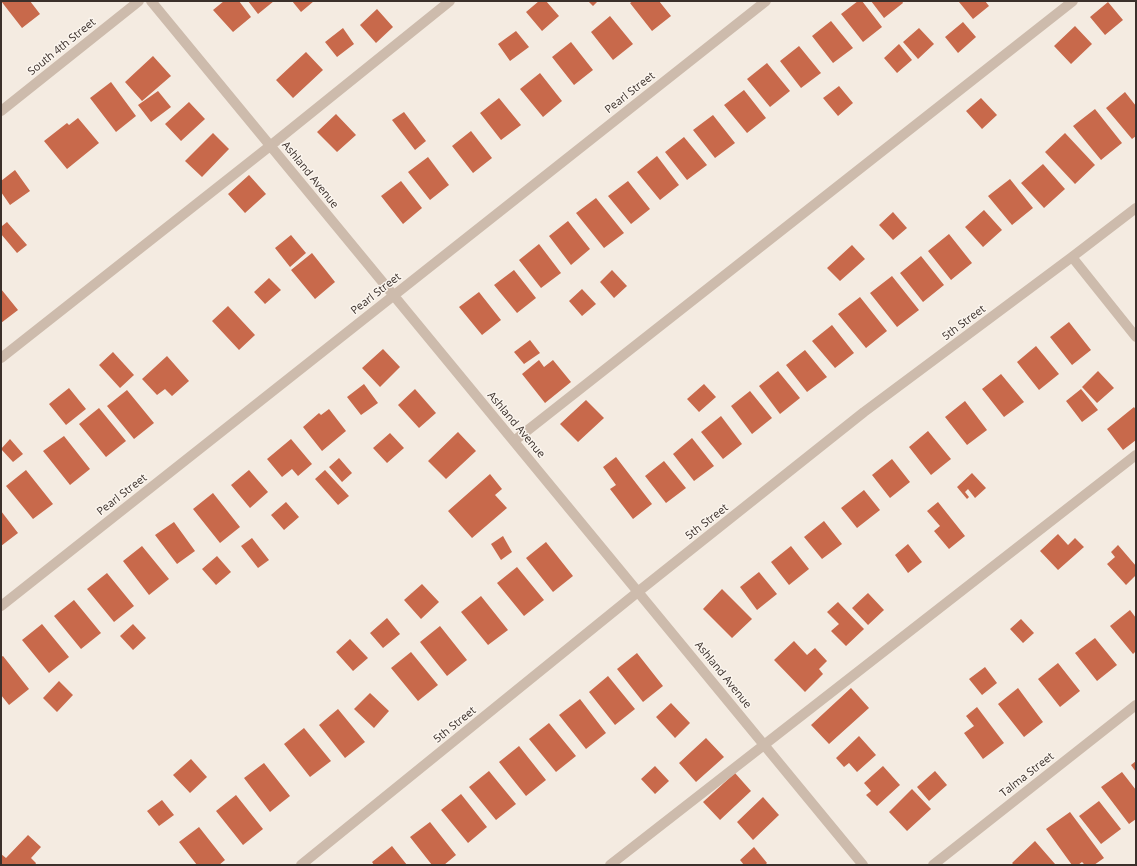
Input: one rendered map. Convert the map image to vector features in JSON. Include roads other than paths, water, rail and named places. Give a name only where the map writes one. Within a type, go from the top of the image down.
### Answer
[{"type":"street","name":"South 4th Street","points":[[1,111],[139,1]]},
{"type":"street","name":"Ashland Avenue","points":[[151,1],[639,591],[863,865]]},
{"type":"street","points":[[1,358],[270,146],[450,1]]},
{"type":"street","name":"Pearl Street","points":[[1,606],[766,1]]},
{"type":"street","points":[[514,441],[1073,1]]},
{"type":"street","name":"5th Street","points":[[301,865],[639,591],[864,412],[1136,208]]},
{"type":"street","points":[[1072,257],[1136,337]]},
{"type":"street","points":[[610,865],[1136,455]]},
{"type":"street","name":"Talma Street","points":[[933,865],[1136,705]]}]
